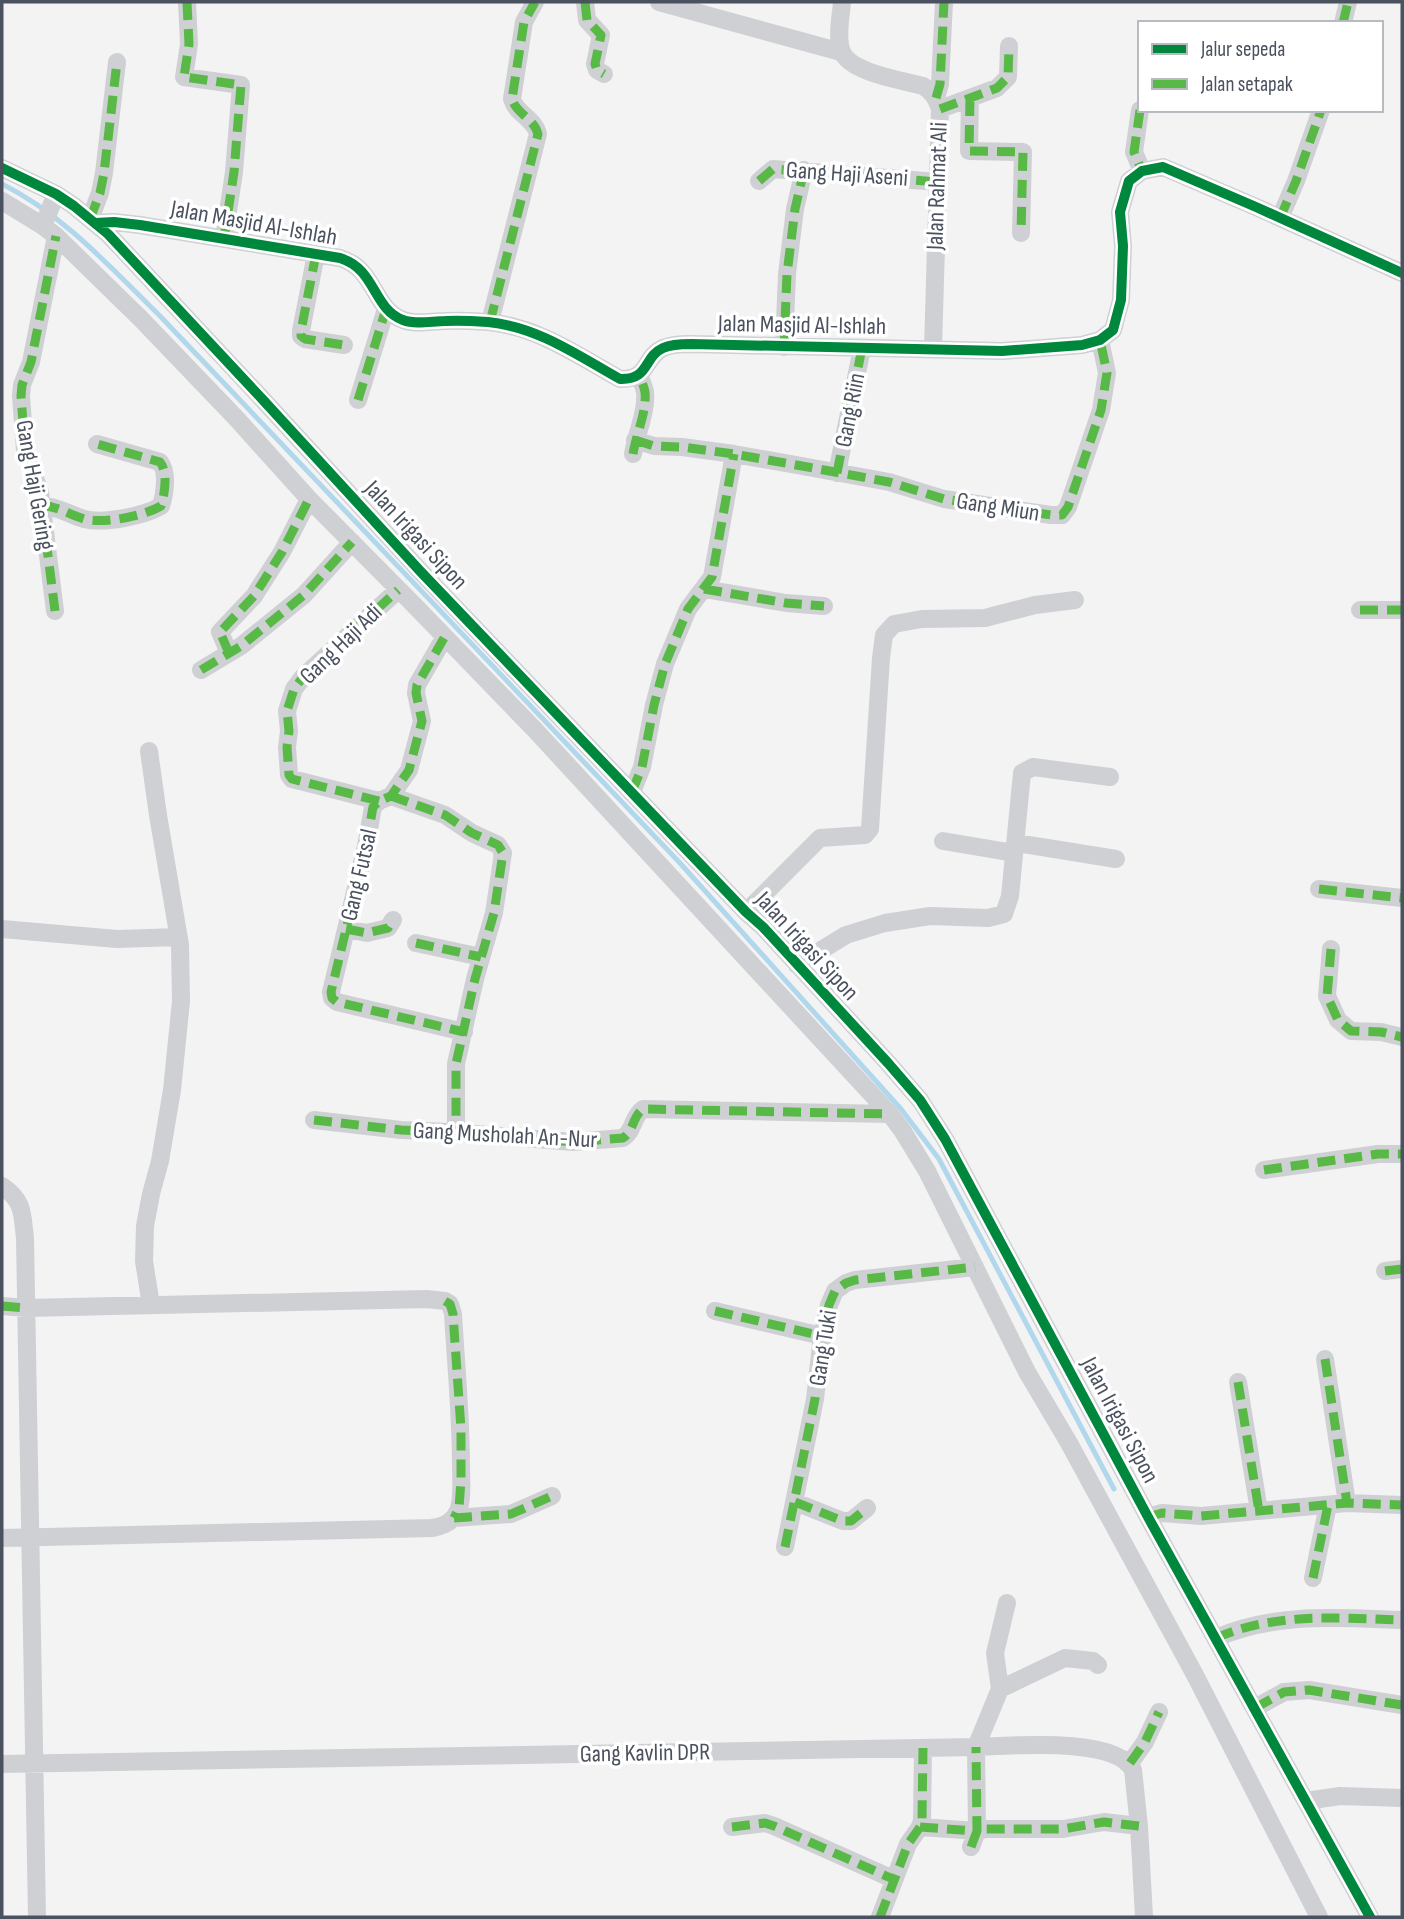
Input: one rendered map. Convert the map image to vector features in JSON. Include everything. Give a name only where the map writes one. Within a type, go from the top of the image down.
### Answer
[{"type":"street","points":[[187,2],[188,44],[184,77],[242,85],[234,172],[224,238]]},
{"type":"street","points":[[490,322],[538,134],[535,125],[516,109],[512,99],[524,22],[535,2]]},
{"type":"street","points":[[584,2],[587,20],[601,35],[595,64],[597,70],[604,74]]},
{"type":"street","name":"Jalan Rahmat Ali","points":[[659,2],[841,52],[856,66],[930,90],[938,103],[933,349]]},
{"type":"street","points":[[841,52],[842,2]]},
{"type":"street","points":[[944,2],[938,103],[970,99],[998,89],[1008,77],[1009,46]]},
{"type":"street","points":[[1343,21],[1348,2]]},
{"type":"street","points":[[93,221],[104,173],[117,62]]},
{"type":"street","points":[[970,99],[969,151],[1023,152],[1021,233]]},
{"type":"street","points":[[1140,112],[1134,152],[1142,171]]},
{"type":"street","points":[[1280,218],[1320,112]]},
{"type":"street","points":[[1100,340],[1113,330],[1121,300],[1123,246],[1120,212],[1129,181],[1142,171],[1163,167],[1402,273]]},
{"type":"street","name":"Jalan Irigasi Sipon","points":[[2,168],[51,215],[141,319],[309,499],[536,731],[890,1114],[918,1155],[1027,1372],[1099,1497],[1195,1675],[1319,1917]]},
{"type":"street","name":"Gang Haji Aseni","points":[[759,181],[773,169],[938,181]]},
{"type":"street","points":[[784,347],[787,274],[795,209],[804,170]]},
{"type":"street","name":"Jalan Irigasi Sipon","points":[[2,201],[51,215],[93,221],[140,268],[475,630],[763,927],[920,1100],[934,1120],[1148,1517],[1370,1917]]},
{"type":"street","name":"Gang Haji Gering","points":[[51,215],[31,362],[22,386],[25,450],[37,481],[55,611]]},
{"type":"street","name":"Jalan Masjid Al-Ishlah","points":[[93,221],[140,225],[341,258],[362,272],[386,309]]},
{"type":"street","points":[[316,254],[301,336],[305,339],[344,345]]},
{"type":"street","points":[[358,400],[386,309],[407,322],[490,322],[540,334],[620,379],[639,375],[645,390],[645,405],[634,447],[682,447],[837,473]]},
{"type":"street","name":"Jalan Masjid Al-Ishlah","points":[[639,375],[660,349],[672,345],[1002,351],[1082,345],[1100,340]]},
{"type":"street","name":"Gang Miun","points":[[837,473],[889,482],[973,505],[1062,515],[1068,508],[1101,410],[1107,373],[1100,340]]},
{"type":"street","name":"Gang Riin","points":[[837,473],[862,348]]},
{"type":"street","points":[[41,505],[56,506],[84,519],[100,521],[145,513],[161,506],[164,468],[160,462],[97,444]]},
{"type":"street","points":[[632,792],[642,767],[665,664],[688,609],[712,578],[734,454]]},
{"type":"street","points":[[229,653],[220,632],[254,596],[282,552],[309,499]]},
{"type":"street","points":[[201,670],[241,646],[304,594],[352,542]]},
{"type":"street","points":[[704,589],[786,603],[824,606]]},
{"type":"street","name":"Gang Haji Adi","points":[[385,799],[292,779],[289,775],[287,711],[294,690],[303,677],[398,590]]},
{"type":"street","points":[[746,912],[820,838],[865,835],[870,829],[881,658],[884,635],[894,624],[922,619],[985,618],[1075,600]]},
{"type":"street","points":[[1360,610],[1402,610]]},
{"type":"street","name":"Gang Futsal","points":[[444,638],[417,685],[416,693],[422,720],[409,770],[385,799],[373,807],[331,992],[332,998],[337,1002],[464,1032]]},
{"type":"street","points":[[149,751],[179,937],[181,1001],[172,1090],[145,1226],[144,1261],[152,1305]]},
{"type":"street","points":[[797,965],[846,935],[885,923],[930,916],[988,918],[1004,914],[1010,896],[1022,773],[1033,767],[1110,777]]},
{"type":"street","points":[[385,799],[445,815],[472,833],[498,845],[503,853],[494,913],[456,1064],[456,1132]]},
{"type":"street","points":[[943,841],[1116,859]]},
{"type":"street","points":[[1319,889],[1402,898]]},
{"type":"street","points":[[346,929],[367,933],[388,928],[393,920]]},
{"type":"street","points":[[2,929],[117,939],[179,937]]},
{"type":"street","points":[[416,943],[481,957]]},
{"type":"street","points":[[1331,949],[1327,996],[1338,1020],[1351,1031],[1381,1032],[1402,1037]]},
{"type":"street","name":"Gang Musholah An-Nur","points":[[314,1120],[401,1130],[573,1142],[616,1140],[627,1136],[635,1116],[648,1108],[890,1114]]},
{"type":"street","points":[[1264,1170],[1378,1154],[1402,1154]]},
{"type":"street","points":[[2,1185],[17,1198],[25,1238],[37,1917]]},
{"type":"street","name":"Gang Tuki","points":[[785,1547],[815,1399],[822,1336],[831,1297],[835,1291],[855,1280],[975,1268]]},
{"type":"street","points":[[2,1306],[26,1308],[427,1299],[445,1301],[450,1304],[453,1314],[461,1429],[459,1508],[447,1524],[432,1528],[2,1538]]},
{"type":"street","points":[[715,1311],[822,1336]]},
{"type":"street","points":[[1325,1359],[1347,1503]]},
{"type":"street","points":[[1238,1382],[1259,1511]]},
{"type":"street","points":[[454,1518],[511,1514],[552,1496]]},
{"type":"street","points":[[795,1502],[843,1521],[851,1521],[867,1508]]},
{"type":"street","points":[[1148,1517],[1161,1513],[1201,1516],[1347,1503],[1402,1505]]},
{"type":"street","points":[[1312,1578],[1328,1505]]},
{"type":"street","points":[[974,1839],[976,1746],[1000,1689],[995,1653],[1007,1602]]},
{"type":"street","points":[[1216,1638],[1238,1628],[1300,1618],[1402,1620]]},
{"type":"street","points":[[1000,1689],[1065,1658],[1093,1661],[1098,1665]]},
{"type":"street","points":[[1255,1708],[1284,1692],[1309,1690],[1402,1705]]},
{"type":"street","points":[[1144,1917],[1135,1778],[1130,1763],[1159,1712]]},
{"type":"street","name":"Gang Kavlin DPR","points":[[2,1764],[1071,1745],[1108,1752],[1130,1763]]},
{"type":"street","points":[[880,1917],[908,1844],[922,1820],[923,1748]]},
{"type":"street","points":[[1306,1801],[1340,1796],[1402,1798]]},
{"type":"street","points":[[920,1827],[974,1839],[1104,1822],[1139,1826]]},
{"type":"street","points":[[732,1827],[765,1823],[893,1879]]},
{"type":"waterway","points":[[2,184],[46,211],[66,227],[105,261],[160,316],[679,862],[901,1109],[939,1159],[1114,1489]]},
{"type":"marked path","points":[[187,2],[189,44],[184,77],[241,85],[234,172],[224,238]]},
{"type":"marked path","points":[[490,322],[538,134],[512,99],[524,22],[535,2]]},
{"type":"marked path","points":[[585,2],[587,20],[601,35],[595,64],[597,70],[604,74]]},
{"type":"marked path","points":[[936,98],[940,84],[944,2]]},
{"type":"marked path","points":[[1343,21],[1348,2]]},
{"type":"marked path","points":[[940,109],[997,88],[1008,77],[1009,46]]},
{"type":"marked path","points":[[90,219],[104,173],[117,62]]},
{"type":"marked path","points":[[970,98],[969,151],[1023,152],[1021,233]]},
{"type":"marked path","points":[[1140,112],[1134,152],[1142,171]]},
{"type":"marked path","points":[[1280,218],[1320,112]]},
{"type":"marked path","points":[[759,181],[773,169],[938,182]]},
{"type":"marked path","points":[[784,347],[787,274],[795,209],[804,170]]},
{"type":"marked path","points":[[55,611],[40,492],[25,450],[21,396],[22,385],[31,362],[56,236]]},
{"type":"marked path","points":[[316,254],[301,336],[305,339],[344,345]]},
{"type":"marked path","points":[[358,400],[386,309]]},
{"type":"marked path","points":[[635,440],[654,446],[734,454],[889,482],[944,499],[1062,515],[1068,507],[1101,410],[1107,373],[1100,340]]},
{"type":"marked path","points":[[837,473],[862,348]]},
{"type":"marked path","points":[[633,454],[645,400],[645,390],[639,375]]},
{"type":"marked path","points":[[41,505],[92,520],[134,516],[161,506],[165,477],[160,462],[97,444]]},
{"type":"marked path","points":[[632,792],[642,767],[665,664],[688,609],[712,577],[734,454]]},
{"type":"marked path","points":[[229,653],[220,632],[254,596],[282,552],[309,499]]},
{"type":"marked path","points":[[201,670],[241,646],[304,595],[352,542]]},
{"type":"marked path","points":[[704,589],[786,603],[824,606]]},
{"type":"marked path","points":[[379,801],[292,779],[289,775],[287,711],[294,689],[303,677],[398,590]]},
{"type":"marked path","points":[[1360,610],[1402,610]]},
{"type":"marked path","points":[[444,638],[417,685],[422,721],[409,770],[391,796],[373,807],[331,992],[332,998],[337,1002],[464,1032]]},
{"type":"marked path","points":[[391,796],[445,815],[472,833],[498,845],[503,853],[494,913],[475,979],[456,1064],[456,1132]]},
{"type":"marked path","points":[[1319,889],[1402,898]]},
{"type":"marked path","points":[[346,929],[367,933],[388,928],[393,920]]},
{"type":"marked path","points":[[416,943],[481,957]]},
{"type":"marked path","points":[[1331,949],[1327,996],[1338,1020],[1351,1031],[1381,1032],[1402,1037]]},
{"type":"marked path","points":[[314,1120],[401,1130],[573,1142],[623,1138],[643,1109],[890,1114]]},
{"type":"marked path","points":[[1264,1170],[1378,1154],[1402,1154]]},
{"type":"marked path","points":[[785,1547],[815,1399],[822,1336],[835,1291],[855,1280],[975,1267]]},
{"type":"marked path","points":[[1385,1271],[1402,1269]]},
{"type":"marked path","points":[[445,1301],[450,1304],[453,1314],[461,1429],[459,1508],[454,1518]]},
{"type":"marked path","points":[[2,1306],[26,1308]]},
{"type":"marked path","points":[[715,1311],[822,1336]]},
{"type":"marked path","points":[[1325,1359],[1347,1503]]},
{"type":"marked path","points":[[1238,1382],[1259,1511]]},
{"type":"marked path","points":[[454,1518],[511,1514],[552,1496]]},
{"type":"marked path","points":[[795,1502],[843,1521],[851,1521],[867,1508]]},
{"type":"marked path","points":[[1148,1517],[1162,1513],[1201,1516],[1347,1503],[1402,1505]]},
{"type":"marked path","points":[[1313,1578],[1328,1505]]},
{"type":"marked path","points":[[1216,1638],[1238,1630],[1284,1620],[1402,1620]]},
{"type":"marked path","points":[[1255,1708],[1284,1692],[1309,1690],[1402,1705]]},
{"type":"marked path","points":[[1130,1763],[1145,1742],[1159,1712]]},
{"type":"marked path","points":[[920,1827],[977,1831],[976,1747]]},
{"type":"marked path","points":[[880,1917],[908,1844],[922,1820],[923,1748]]},
{"type":"marked path","points":[[971,1847],[977,1831],[986,1829],[1063,1829],[1104,1822],[1139,1826]]},
{"type":"marked path","points":[[732,1827],[765,1823],[893,1879]]},
{"type":"cycle path","points":[[95,223],[140,225],[340,258],[360,270],[389,312],[403,320],[419,323],[472,321],[506,325],[557,343],[620,379],[637,376],[657,352],[677,345],[1002,351],[1082,345],[1100,340],[1113,330],[1121,300],[1123,246],[1120,212],[1129,181],[1142,171],[1163,167],[1402,273]]},
{"type":"cycle path","points":[[2,168],[56,194],[108,234],[421,572],[763,927],[920,1100],[945,1139],[1148,1517],[1370,1917]]}]
